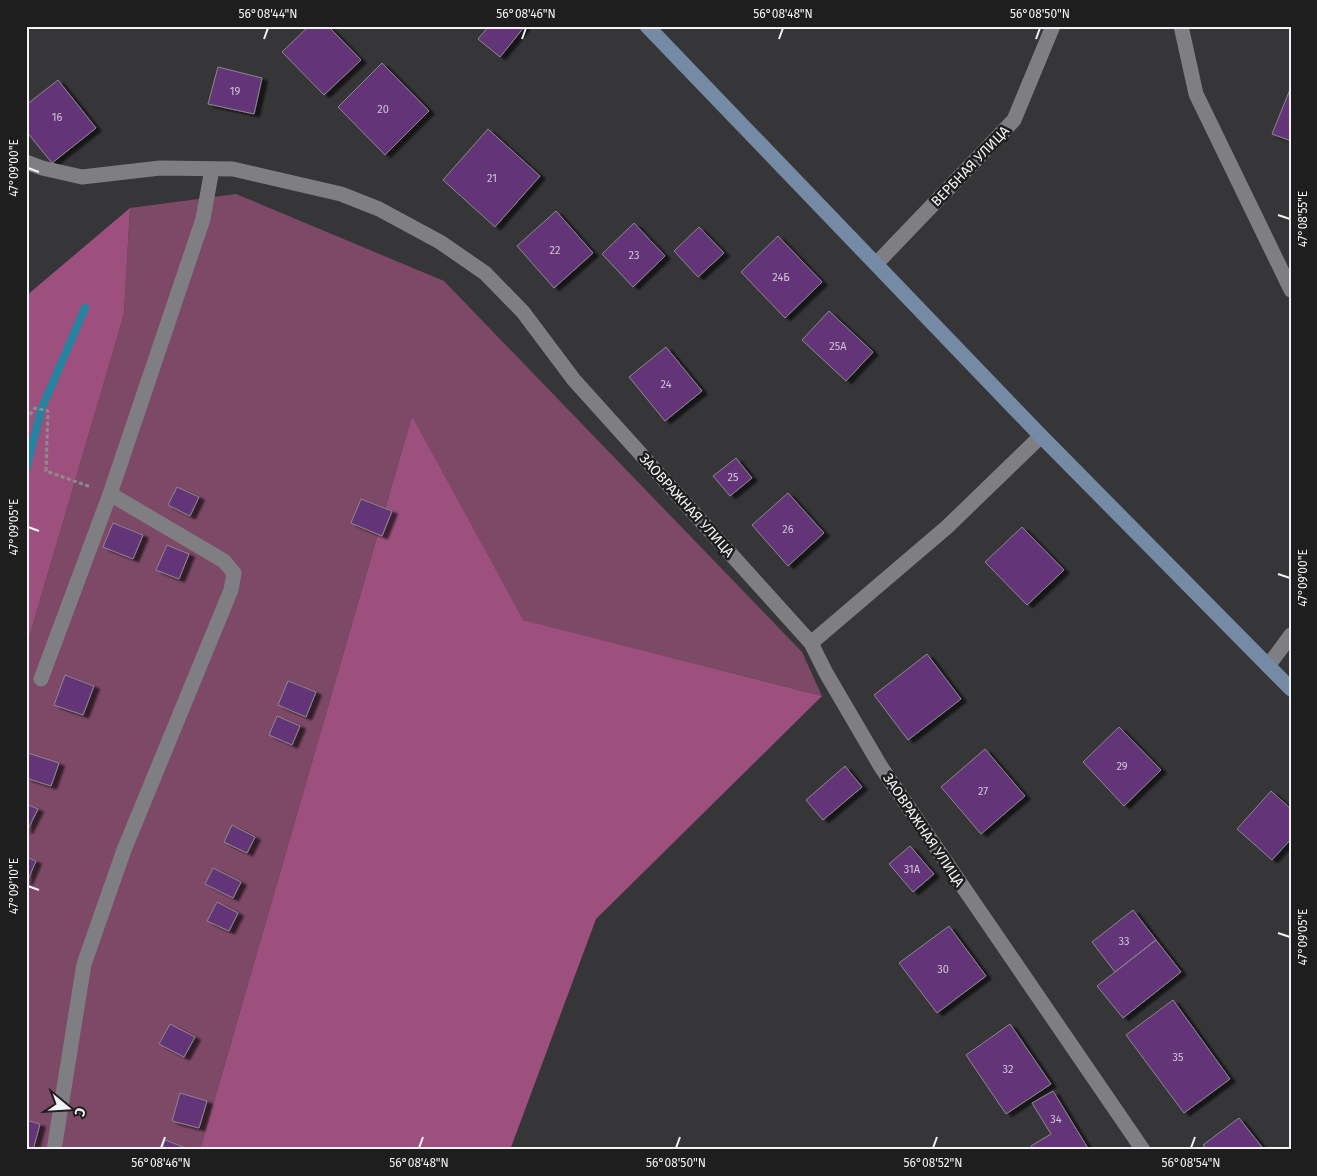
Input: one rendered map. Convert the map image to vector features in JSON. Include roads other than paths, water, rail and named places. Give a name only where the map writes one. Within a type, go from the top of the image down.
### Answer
[{"type":"street","points":[[647,26],[1041,436],[1291,689]]},
{"type":"street","name":"ВЕРБНАЯ УЛИЦА","points":[[876,264],[1014,120],[1053,26]]},
{"type":"street","points":[[1181,26],[1196,94],[1291,290]]},
{"type":"street","name":"ЗАОВРАЖНАЯ УЛИЦА","points":[[26,162],[42,168],[82,177],[160,168],[233,169],[349,197],[379,209],[440,242],[485,273],[523,312],[574,380],[811,643],[826,673],[881,767],[1143,1150]]},
{"type":"street","points":[[41,678],[110,494],[203,219],[212,169]]},
{"type":"street","points":[[811,643],[946,527],[1041,436]]},
{"type":"street","points":[[54,1150],[84,964],[124,850],[231,590],[234,573],[224,561],[110,494]]},
{"type":"street","points":[[1268,666],[1291,635]]},
{"type":"waterway","points":[[26,470],[41,410],[85,308]]}]
